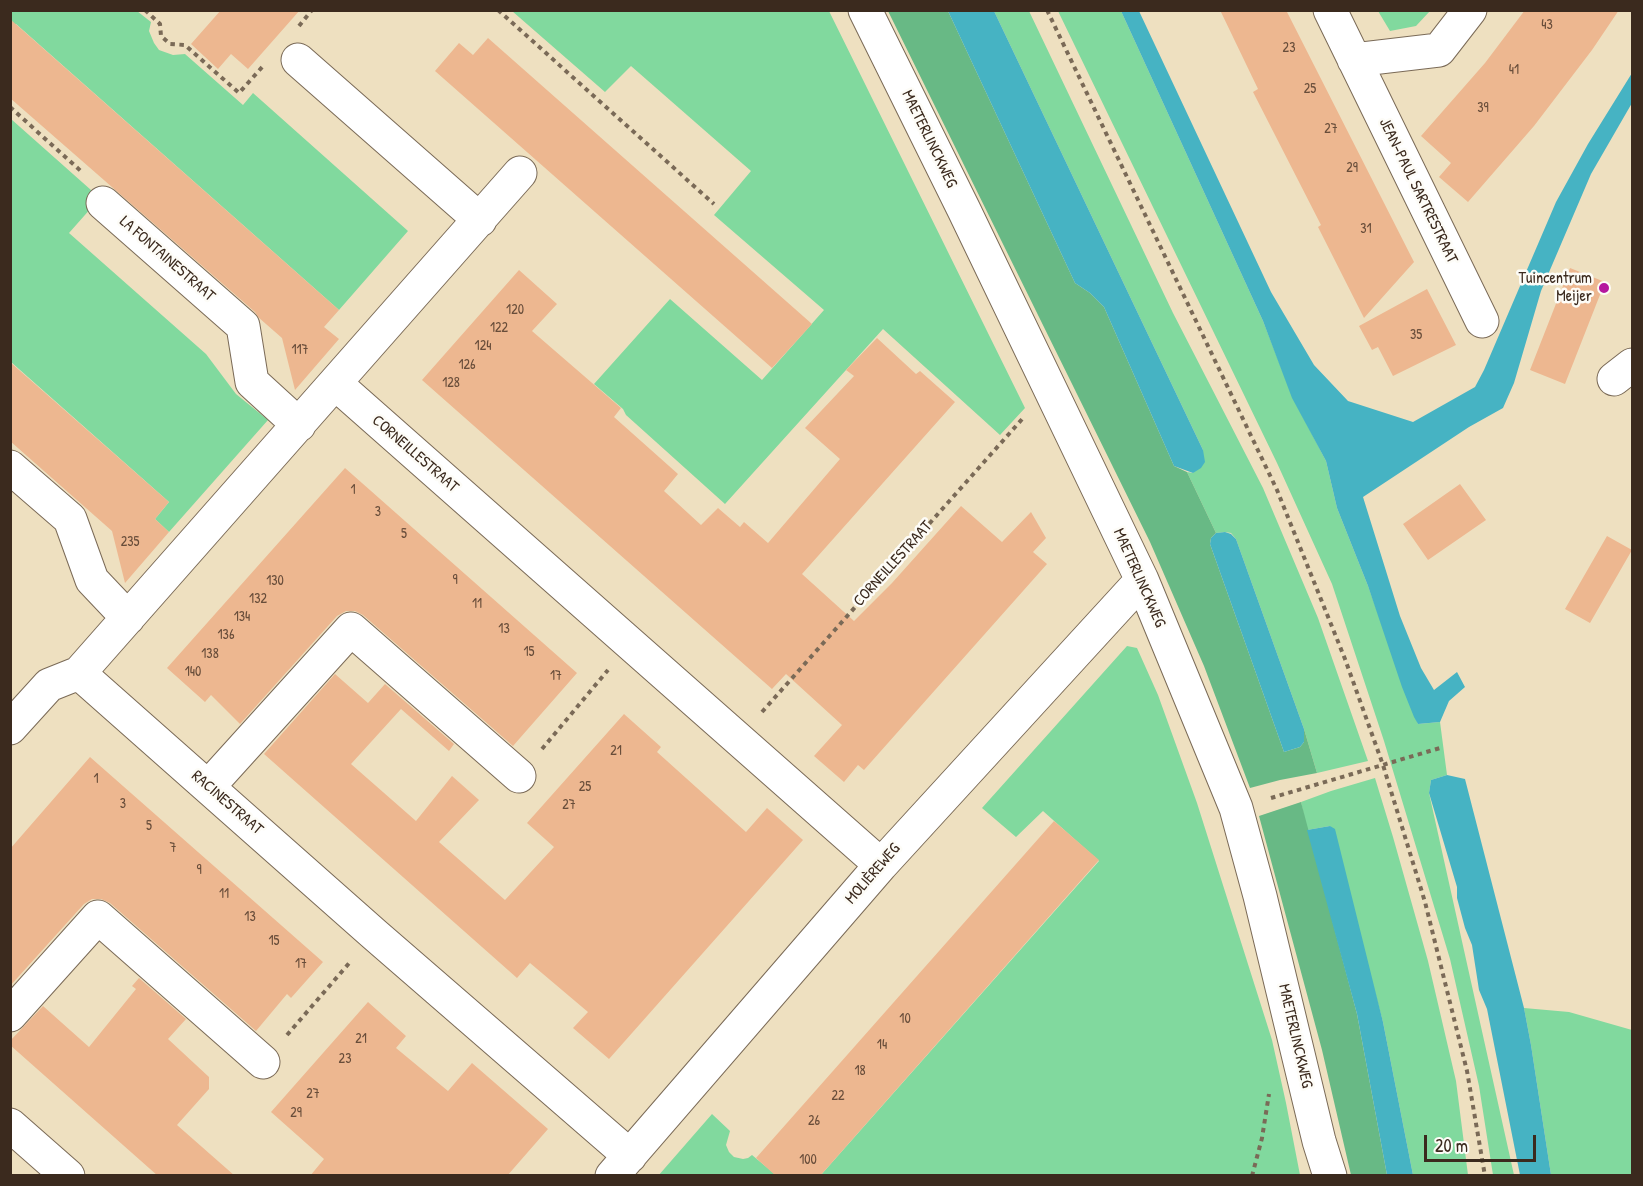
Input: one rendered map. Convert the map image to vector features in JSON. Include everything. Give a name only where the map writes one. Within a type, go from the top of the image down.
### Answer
[{"type":"street","name":"MAETERLINCKWEG","points":[[865,10],[1142,580],[1236,808],[1260,896],[1319,1141],[1330,1176]]},
{"type":"street","name":"JEAN-PAUL SARTRESTRAAT","points":[[1330,10],[1482,321]]},
{"type":"street","points":[[1354,60],[1439,50],[1470,10]]},
{"type":"street","points":[[287,50],[480,220]]},
{"type":"street","points":[[10,728],[50,686],[79,673],[520,173]]},
{"type":"street","name":"LA FONTAINESTRAAT","points":[[103,203],[243,326],[252,382],[299,425]]},
{"type":"street","name":"CORNEILLESTRAAT","points":[[336,384],[881,865]]},
{"type":"street","points":[[10,467],[70,519],[92,580],[128,618]]},
{"type":"street","name":"MOLIÈREWEG","points":[[621,1166],[881,865],[1142,580]]},
{"type":"street","points":[[208,787],[351,629],[519,776]]},
{"type":"street","name":"RACINESTRAAT","points":[[79,673],[374,934],[621,1166]]},
{"type":"street","points":[[10,1016],[98,917],[263,1062]]},
{"type":"street","points":[[10,1125],[68,1176]]},
{"type":"path","points":[[145,10],[160,24],[160,36],[170,44],[185,45],[239,93],[287,50],[312,10]]},
{"type":"path","points":[[498,10],[714,204]]},
{"type":"path","points":[[1047,10],[1277,489],[1345,658],[1383,765],[1425,902],[1467,1071],[1485,1176]]},
{"type":"path","name":"LA FONTAINESTRAAT","points":[[10,107],[102,190],[103,203]]},
{"type":"path","name":"CORNEILLESTRAAT","points":[[737,739],[1049,389]]},
{"type":"path","points":[[519,776],[630,644]]},
{"type":"path","points":[[1236,808],[1440,748]]},
{"type":"path","points":[[263,1062],[374,934]]},
{"type":"green space","points":[[11,11],[137,11],[151,22],[149,31],[159,50],[173,55],[185,54],[243,105],[253,93],[408,231],[339,310],[16,24],[11,29]]},
{"type":"green space","points":[[512,11],[829,11],[1025,408],[1000,435],[883,329],[725,504],[594,384],[670,299],[762,380],[824,310],[714,215],[751,171],[631,66],[605,92]]},
{"type":"green space","points":[[888,11],[948,11],[1075,283],[1090,293],[1104,307],[1174,466],[1187,472],[1216,533],[1211,538],[1210,544],[1284,752],[1300,747],[1304,742],[1304,729],[1317,773],[1250,788],[1204,666],[1150,542]]},
{"type":"green space","points":[[994,11],[1029,11],[1173,313],[1263,488],[1318,618],[1368,761],[1317,773],[1304,729],[1236,539],[1231,533],[1216,533],[1187,472],[1193,473],[1203,450]]},
{"type":"green space","points":[[1058,11],[1121,11],[1263,321],[1293,398],[1326,461],[1337,508],[1418,724],[1440,722],[1447,775],[1431,780],[1429,793],[1514,1175],[1493,1175],[1479,1086],[1450,959],[1384,741],[1332,584],[1277,463]]},
{"type":"green space","points":[[1378,11],[1430,11],[1416,26],[1390,31]]},
{"type":"green space","points":[[11,119],[100,198],[69,233],[206,354],[236,394],[268,420],[169,532],[155,519],[169,502],[11,362]]},
{"type":"green space","points":[[1127,646],[1137,648],[1158,695],[1197,803],[1272,1040],[1300,1175],[820,1176],[1099,861],[1043,811],[1016,837],[982,808]]},
{"type":"green space","points":[[1375,778],[1428,961],[1456,1081],[1468,1175],[1413,1175],[1383,1022],[1330,826],[1307,830],[1301,802]]},
{"type":"green space","points":[[1301,802],[1357,1014],[1387,1175],[1351,1175],[1322,1050],[1259,816]]},
{"type":"green space","points":[[1524,1008],[1569,1012],[1632,1030],[1632,1175],[1551,1175]]},
{"type":"green space","points":[[712,1114],[730,1131],[726,1145],[734,1157],[743,1159],[752,1155],[776,1175],[658,1176]]},
{"type":"water","points":[[948,11],[994,11],[1203,450],[1205,462],[1193,473],[1174,466],[1104,307],[1090,293],[1075,283]]},
{"type":"water","points":[[1121,11],[1139,11],[1271,292],[1314,365],[1348,401],[1413,422],[1475,387],[1556,202],[1588,144],[1632,73],[1632,103],[1591,174],[1541,291],[1514,383],[1503,408],[1469,427],[1363,497],[1400,616],[1421,668],[1434,690],[1457,672],[1465,687],[1449,701],[1440,722],[1418,724],[1414,717],[1368,586],[1337,508],[1326,461],[1292,398],[1263,321]]},
{"type":"water","points":[[1225,532],[1236,539],[1304,729],[1304,742],[1300,747],[1284,752],[1210,544],[1211,538],[1216,533]]},
{"type":"water","points":[[1447,775],[1465,779],[1524,1008],[1551,1175],[1520,1175],[1487,1009],[1479,990],[1472,945],[1465,928],[1457,898],[1457,887],[1429,793],[1431,780]]},
{"type":"water","points":[[1330,826],[1335,829],[1383,1022],[1413,1175],[1387,1175],[1357,1014],[1307,830]]},
{"type":"building","points":[[221,10],[300,10],[248,69],[231,54],[218,69],[191,44]]},
{"type":"building","points":[[1220,10],[1286,10],[1414,262],[1364,318],[1318,227],[1321,225],[1253,92],[1258,89]]},
{"type":"building","points":[[1525,10],[1619,10],[1592,50],[1534,126],[1468,202],[1439,177],[1451,163],[1421,136],[1485,63]]},
{"type":"building","points":[[10,19],[339,310],[324,327],[339,339],[295,390],[282,338],[10,98]]},
{"type":"building","points":[[488,38],[812,324],[772,368],[435,71],[459,43],[473,55]]},
{"type":"building","points":[[1570,268],[1605,282],[1565,384],[1530,370]]},
{"type":"building","points":[[519,270],[557,304],[532,331],[621,408],[614,417],[678,474],[664,491],[701,525],[718,508],[740,527],[744,522],[768,543],[840,459],[805,428],[854,376],[846,370],[877,338],[916,374],[920,371],[955,402],[802,574],[854,621],[892,583],[961,506],[1002,542],[1031,512],[1046,538],[1033,552],[1047,564],[864,770],[858,765],[844,782],[814,756],[842,725],[786,674],[772,689],[422,380]]},
{"type":"building","points":[[1427,289],[1456,345],[1393,376],[1378,347],[1372,350],[1359,326]]},
{"type":"building","points":[[10,362],[169,502],[155,519],[169,532],[125,583],[112,531],[10,441]]},
{"type":"building","points":[[345,468],[577,673],[513,746],[363,615],[355,611],[346,611],[337,616],[240,724],[211,695],[205,702],[167,668]]},
{"type":"building","points":[[1460,484],[1486,520],[1428,560],[1403,524]]},
{"type":"building","points":[[1607,536],[1632,550],[1590,623],[1565,609]]},
{"type":"building","points":[[335,674],[368,703],[385,684],[454,744],[449,751],[401,709],[351,764],[416,821],[452,776],[479,800],[439,842],[505,900],[554,847],[527,823],[624,714],[661,747],[657,752],[746,832],[767,808],[803,840],[609,1059],[573,1028],[588,1012],[530,963],[517,978],[264,754]]},
{"type":"building","points":[[90,757],[323,962],[291,998],[287,994],[256,1031],[110,903],[101,899],[92,899],[84,904],[10,986],[10,849]]},
{"type":"building","points":[[1054,821],[1099,860],[820,1176],[776,1176],[756,1158]]},
{"type":"building","points":[[139,978],[186,1019],[168,1039],[209,1077],[209,1089],[177,1125],[235,1176],[158,1176],[10,1045],[10,1041],[43,1006],[89,1047],[136,989],[132,986]]},
{"type":"building","points":[[368,1002],[406,1036],[396,1048],[448,1091],[472,1063],[548,1129],[507,1176],[310,1176],[324,1159],[271,1112]]},
{"type":"place","name":"Tuincentrum Meijer","points":[[1604,288]]}]
